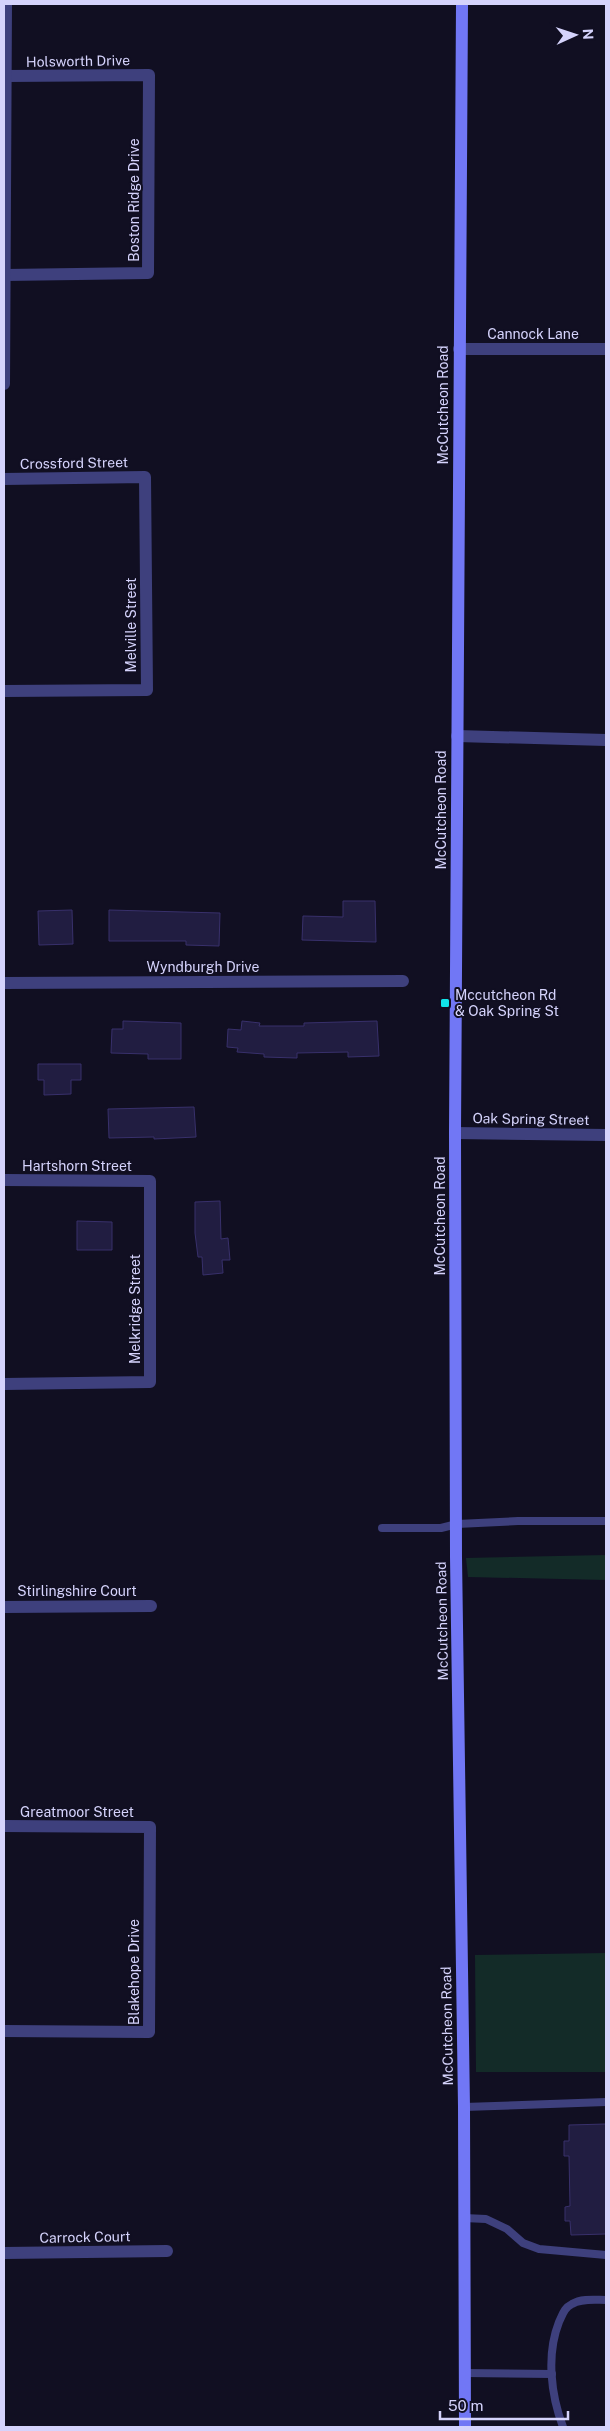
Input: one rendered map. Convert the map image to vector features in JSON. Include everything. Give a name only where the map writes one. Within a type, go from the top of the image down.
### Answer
[{"type":"main road","name":"McCutcheon Road","points":[[462,4],[455,1133],[465,2427]]},
{"type":"street","points":[[4,384],[6,4]]},
{"type":"street","name":"Holsworth Drive","points":[[6,76],[149,75]]},
{"type":"street","name":"Boston Ridge Drive","points":[[5,275],[148,273],[149,75]]},
{"type":"street","name":"Cannock Lane","points":[[459,349],[606,349]]},
{"type":"street","name":"Crossford Street","points":[[4,479],[145,478]]},
{"type":"street","name":"Melville Street","points":[[4,691],[146,690],[145,478]]},
{"type":"street","points":[[457,736],[606,740]]},
{"type":"street","name":"Wyndburgh Drive","points":[[4,983],[403,981]]},
{"type":"street","name":"Oak Spring Street","points":[[455,1133],[606,1135]]},
{"type":"street","name":"Hartshorn Street","points":[[4,1180],[150,1181]]},
{"type":"street","name":"Melkridge Street","points":[[4,1384],[150,1382],[150,1181]]},
{"type":"street","name":"Stirlingshire Court","points":[[4,1607],[151,1606]]},
{"type":"street","name":"Greatmoor Street","points":[[4,1826],[150,1827]]},
{"type":"street","name":"Blakehope Drive","points":[[4,2031],[149,2032],[150,1827]]},
{"type":"street","name":"Carrock Court","points":[[4,2253],[167,2251]]},
{"type":"lane","points":[[382,1528],[441,1528],[457,1524],[518,1521],[606,1522]]},
{"type":"lane","points":[[464,2107],[606,2102]]},
{"type":"lane","points":[[464,2218],[486,2220],[507,2229],[523,2243],[539,2249],[606,2255]]},
{"type":"lane","points":[[563,2427],[556,2408],[552,2374],[552,2350],[565,2308],[583,2300],[606,2300]]},
{"type":"lane","points":[[465,2373],[552,2374]]},
{"type":"green space","points":[[606,1555],[606,1580],[468,1577],[466,1558]]},
{"type":"green space","points":[[606,1953],[606,2072],[476,2072],[475,1955]]},
{"type":"building","points":[[343,901],[375,901],[376,942],[302,940],[303,916],[343,917]]},
{"type":"building","points":[[72,910],[73,944],[39,945],[38,911]]},
{"type":"building","points":[[109,910],[220,913],[219,946],[186,945],[186,941],[109,941]]},
{"type":"building","points":[[123,1021],[181,1023],[181,1059],[148,1059],[148,1054],[111,1053],[112,1029],[123,1029]]},
{"type":"building","points":[[242,1021],[260,1023],[259,1026],[304,1026],[304,1023],[377,1021],[379,1056],[348,1057],[348,1052],[297,1053],[297,1058],[264,1057],[264,1054],[237,1052],[238,1048],[227,1047],[228,1029],[241,1030]]},
{"type":"building","points":[[38,1064],[81,1064],[81,1080],[71,1080],[71,1094],[44,1095],[44,1080],[38,1080]]},
{"type":"building","points":[[194,1107],[196,1137],[154,1139],[154,1137],[109,1138],[108,1109]]},
{"type":"building","points":[[220,1201],[221,1239],[228,1238],[230,1260],[222,1260],[223,1273],[203,1275],[202,1257],[198,1257],[195,1233],[195,1202]]},
{"type":"building","points":[[77,1221],[112,1222],[112,1250],[77,1250]]},
{"type":"building","points":[[606,2124],[606,2234],[571,2235],[570,2221],[565,2221],[565,2207],[570,2206],[569,2156],[564,2156],[564,2141],[569,2141],[569,2125]]},
{"type":"place","name":"Mccutcheon Rd & Oak Spring St","points":[[445,1003]]}]
